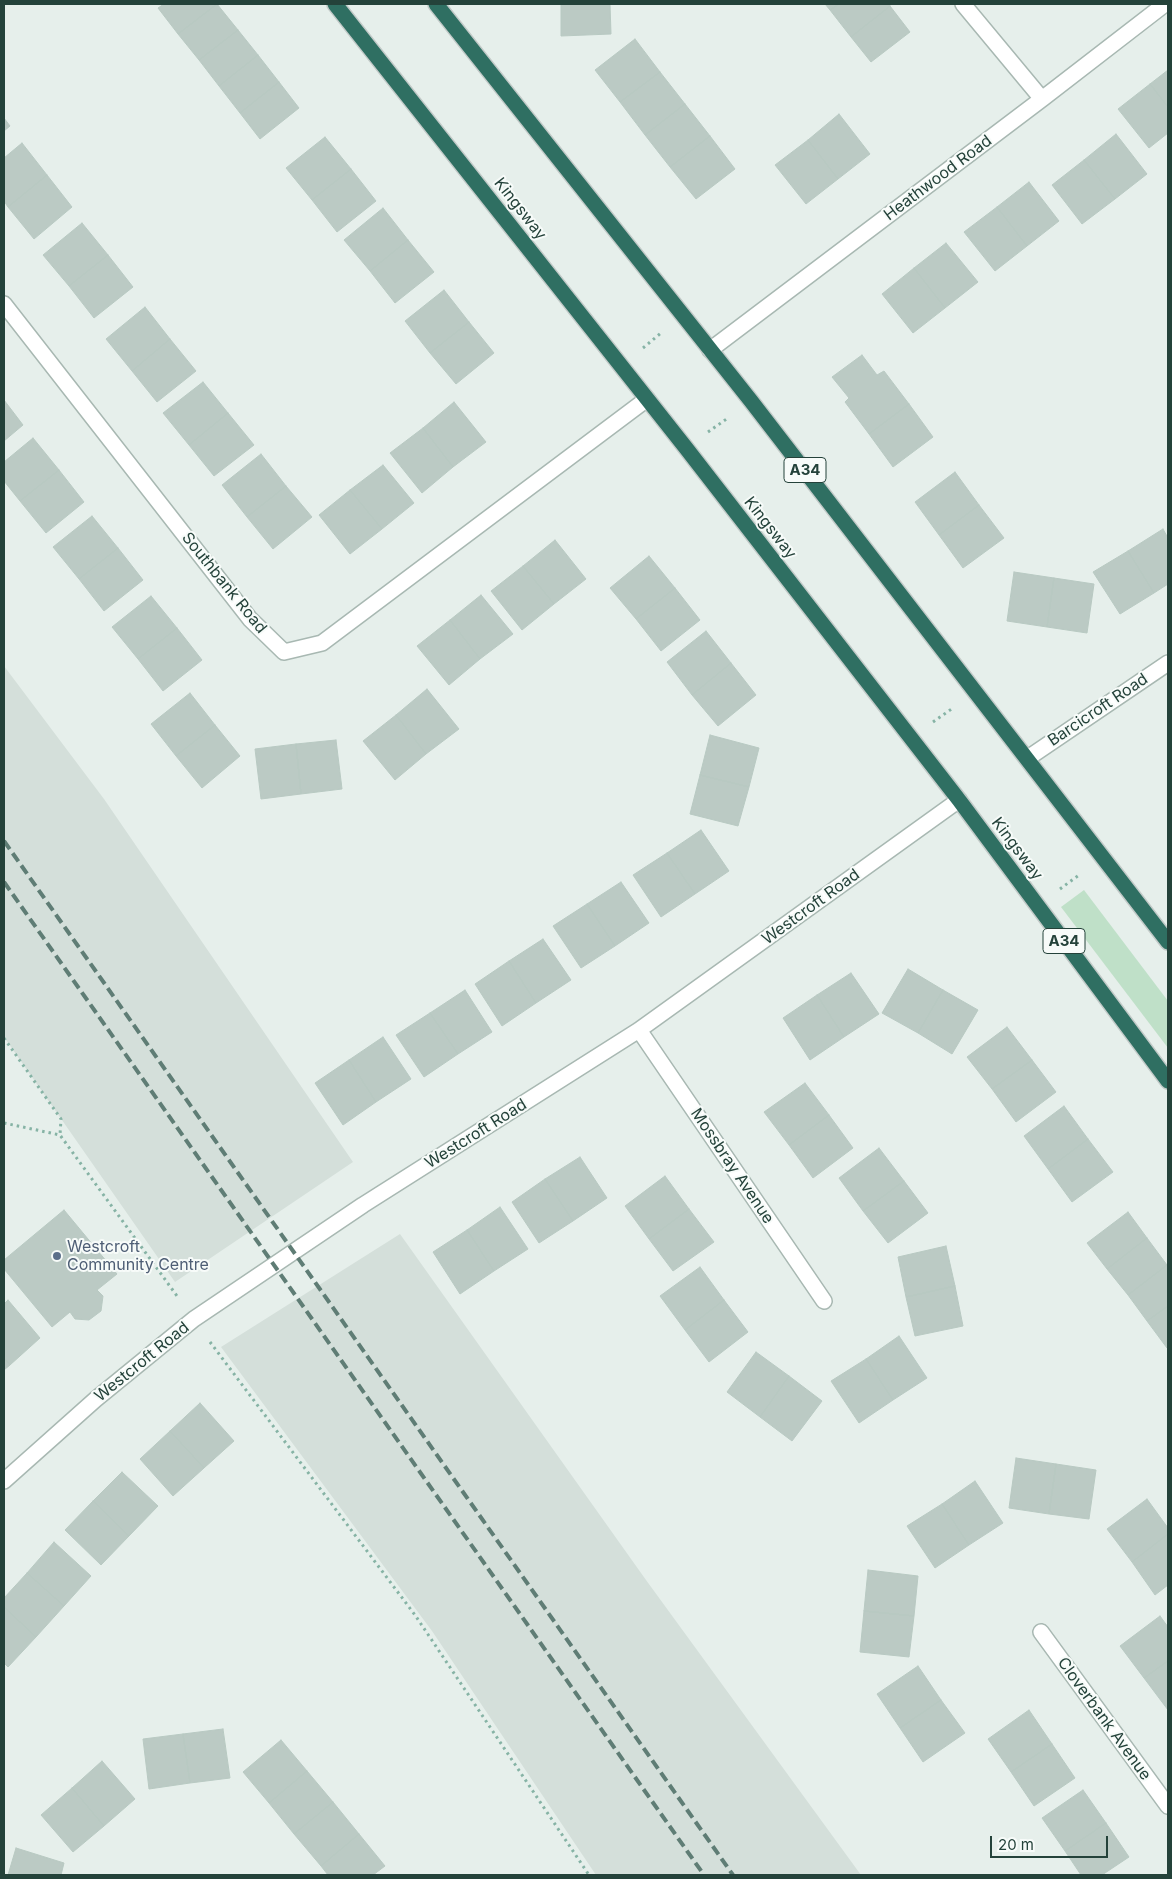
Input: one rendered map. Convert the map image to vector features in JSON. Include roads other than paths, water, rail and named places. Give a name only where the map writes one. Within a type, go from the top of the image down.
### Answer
[{"type":"highway","name":"Kingsway","points":[[335,4],[686,448],[959,800],[1168,1081]]},
{"type":"highway","name":"A34","points":[[436,4],[751,401],[1168,942]]},
{"type":"street","points":[[963,4],[1042,99]]},
{"type":"street","name":"Heathwood Road","points":[[710,350],[1165,4]]},
{"type":"street","name":"Southbank Road","points":[[4,304],[250,619],[284,652],[322,642],[647,399]]},
{"type":"street","name":"Barcicroft Road","points":[[1028,758],[1168,663]]},
{"type":"street","name":"Westcroft Road","points":[[4,1481],[96,1399],[194,1319],[363,1205],[640,1030],[959,800]]},
{"type":"street","name":"Mossbray Avenue","points":[[640,1030],[824,1301]]},
{"type":"street","name":"Cloverbank Avenue","points":[[1041,1632],[1168,1806]]},
{"type":"railway","points":[[4,841],[733,1875]]},
{"type":"railway","points":[[4,882],[704,1875]]},
{"type":"place","name":"Westcroft Community Centre","points":[[57,1256]]}]
